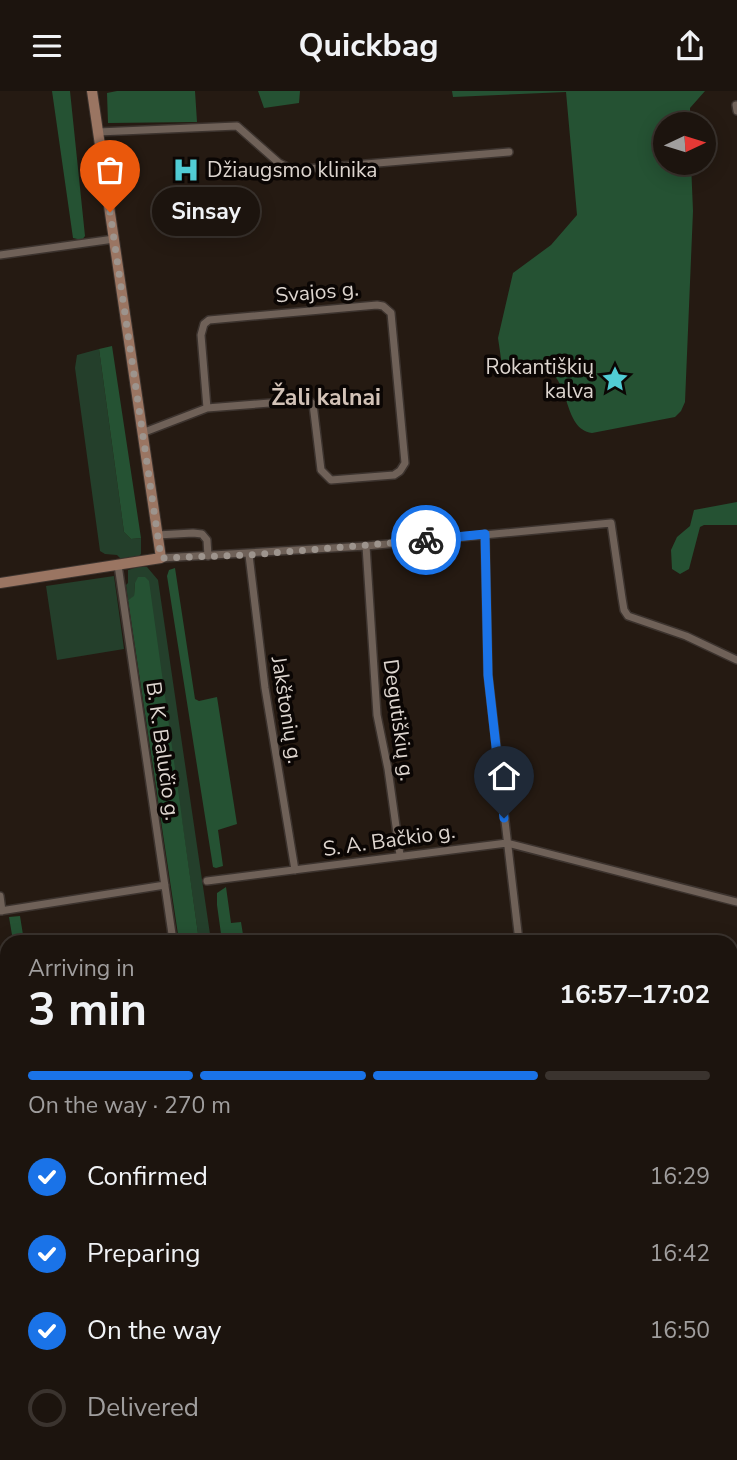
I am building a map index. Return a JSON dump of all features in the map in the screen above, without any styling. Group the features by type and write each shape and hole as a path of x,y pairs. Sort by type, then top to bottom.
{"street":[{"path":"92,91 161,558"},
{"path":"98,132 237,126 279,163 294,170 509,152"},
{"path":"0,255 114,239"},
{"name":"Svajos g.","path":"142,433 207,408 309,400 313,404 321,470 327,478 331,480 394,475 405,463 391,313 383,306 377,305 209,320 204,324 201,335 207,408"},
{"path":"0,583 161,558 249,555 366,546 611,523 624,610 628,616 686,636 737,660"},
{"path":"157,535 202,534 207,540 208,556"},
{"path":"485,534 488,675 518,935"},
{"name":"Degutiškių g.","path":"366,546 377,715 388,769 400,855"},
{"name":"Jakštonių g.","path":"249,555 265,688 295,870"},
{"name":"B. K. Balučio g.","path":"118,565 172,935"},
{"name":"S. A. Bačkio g.","path":"208,881 507,843 737,902"},
{"path":"0,896 1,911 165,885"}],"green space":[{"path":"52,91 70,91 85,236 82,240 73,238"},
{"path":"195,91 197,122 108,123 107,93"},
{"path":"258,91 300,91 299,103 264,108"},
{"path":"452,91 705,91 690,108 690,112 653,112 653,175 692,175 693,211 685,402 675,417 592,433 583,430 576,423 560,383 546,369 503,372 498,338 513,273 551,245 577,215 566,92 453,97"},
{"path":"112,346 141,538 131,539 124,532 99,349"},
{"path":"99,349 124,532 131,539 141,538 141,554 122,560 117,555 100,551 75,368 77,355"},
{"path":"737,502 737,525 700,527 689,569 680,574 672,569 671,550 677,537 690,526 694,510"},
{"path":"147,567 158,580 210,935 198,935 182,821 135,583 134,597 128,600 128,570"},
{"path":"175,568 195,699 199,701 217,697 237,824 218,830 223,866 216,868 213,867 167,576 169,570"},
{"path":"114,576 124,649 57,660 46,586"},
{"path":"138,577 145,577 149,581 198,935 178,935 128,600 134,596"},
{"path":"226,887 231,923 241,922 243,935 221,935 217,893"},
{"path":"20,916 23,935 12,935 9,917"}],"way so far":[{"path":"110,212 161,558 249,555 426,540"}],"place":[{"name":"Džiaugsmo klinika","path":"186,170"},
{"name":"Sinsay","path":"110,212"},
{"name":"Rokantiškių kalva","path":"615,379"}],"district":[{"name":"Žali kalnai","path":"326,397"}],"route":[{"path":"426,540 485,534 488,675 504,818"}]}
